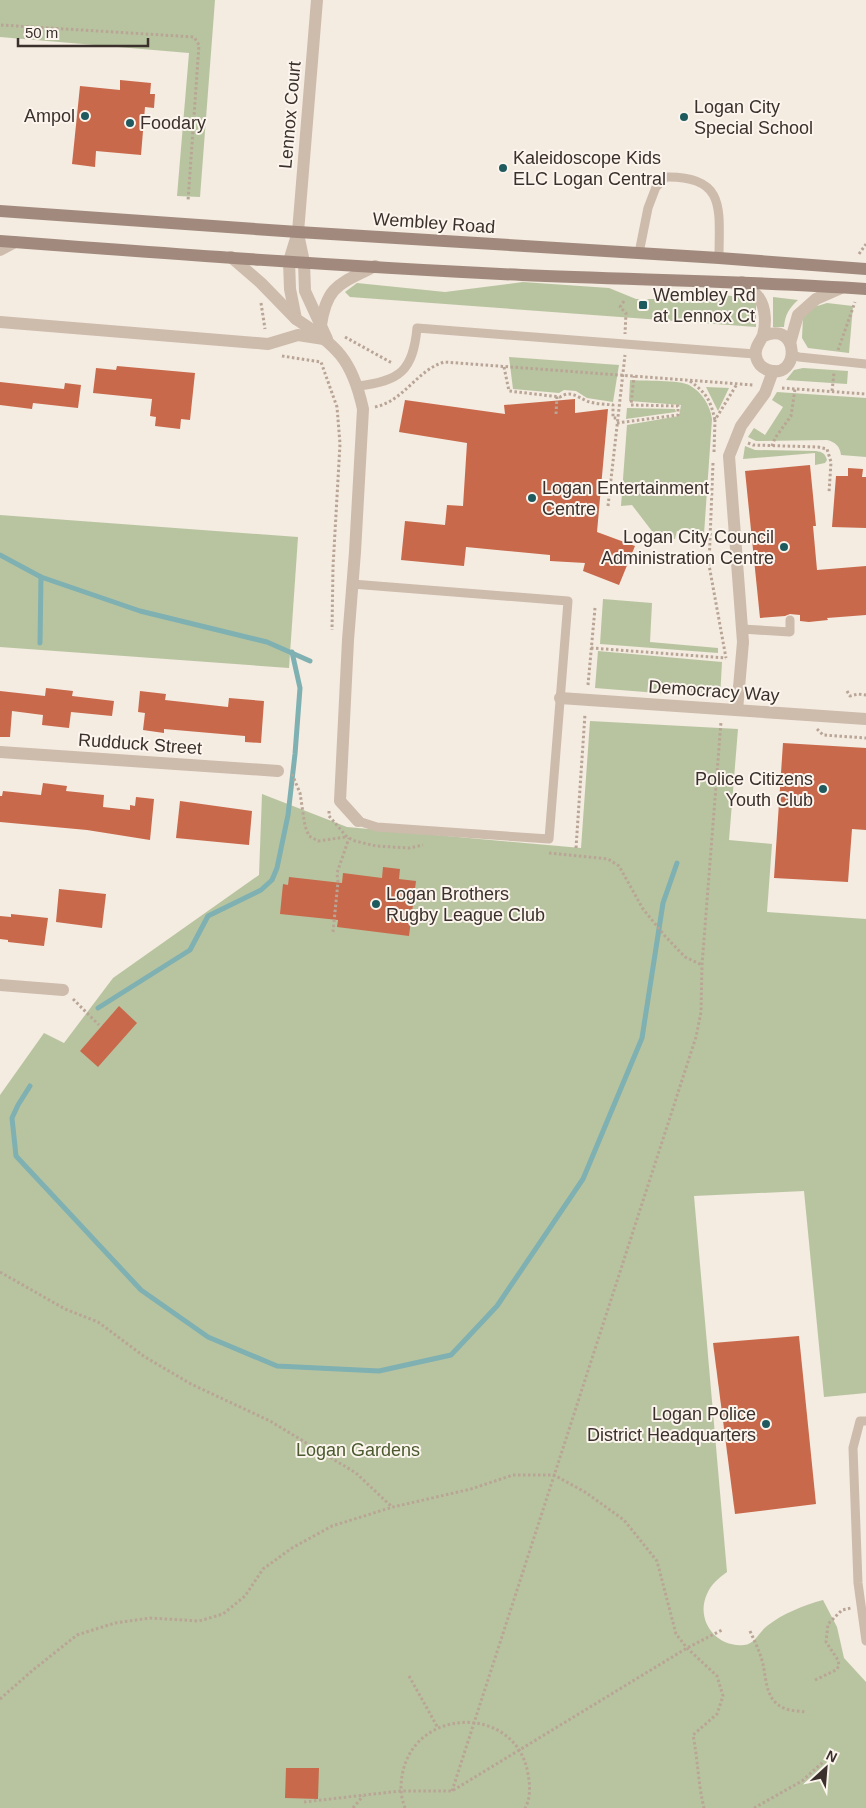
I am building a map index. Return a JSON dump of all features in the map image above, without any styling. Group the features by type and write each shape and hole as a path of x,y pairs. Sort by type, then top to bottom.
{"main road":[{"name":"Wembley Road","path":"0,211 866,269"},
{"path":"0,241 230,258 523,275 742,282 866,289"}],"street":[{"name":"Lennox Court","path":"298,232 317,0"},
{"path":"296,319 290,288 289,261 298,232"},
{"path":"298,232 304,262 305,292 327,339 349,367 358,386 362,409 340,801 358,820"},
{"path":"0,250 15,242"},
{"path":"230,258 261,283 296,319 327,339"},
{"path":"320,325 323,308 331,292 375,266"},
{"path":"742,282 760,299 765,317 762,337"},
{"path":"792,349 783,335 768,334 758,342 755,354 761,365 773,371 786,367 791,361 798,315 816,299 841,288"},
{"path":"0,322 268,344 298,335 327,339"},
{"path":"737,710 743,642 729,456 740,426 767,387 773,371"},
{"name":"Democracy Way","path":"560,698 866,719"},
{"name":"Rudduck Street","path":"0,752 284,769"},
{"path":"0,985 63,990"}],"lane":[{"path":"639,253 648,208 656,187 666,177 683,177 703,182 713,192 719,214 719,258"},
{"path":"358,386 375,384 395,376 405,369 412,358 417,328 755,354"},
{"path":"792,349 808,358 866,364"},
{"path":"352,584 568,602 549,838 377,827 358,820"},
{"path":"742,628 790,632 790,620"},
{"path":"866,1421 860,1421 853,1448 858,1582 866,1641"}],"path":[{"path":"1,25 194,37 199,45 188,201"},
{"path":"857,256 866,244"},
{"path":"261,283 255,291 260,301 268,344 273,355 321,362 337,407 340,444 333,567 332,632"},
{"path":"836,354 854,307"},
{"path":"340,332 346,338 405,369 414,383"},
{"path":"362,409 384,405 414,383 434,365 444,362 866,394"},
{"path":"504,367 509,391 560,397 565,394 577,394 587,401 613,405 613,418 618,421 678,415 678,406 631,405 634,376"},
{"path":"832,391 834,370"},
{"path":"690,380 705,392 712,406 715,420 709,565 726,658 725,667"},
{"path":"715,420 737,384"},
{"path":"608,506 622,386"},
{"path":"772,446 775,438 791,416 795,389"},
{"path":"556,414 557,396"},
{"path":"736,438 753,445 818,446 827,449 831,462 829,493"},
{"path":"576,848 586,700 595,608"},
{"path":"591,648 726,658"},
{"path":"847,691 850,696 866,695"},
{"path":"452,1791 696,1037 701,1012 702,965 722,709"},
{"path":"284,769 300,792 305,826 309,836 318,841 348,837"},
{"path":"328,807 330,816 348,837 355,842 376,846 409,848 430,845"},
{"path":"333,932 338,882 337,873 348,837"},
{"path":"544,852 608,859 620,866 643,909 665,936 685,957 702,965"},
{"path":"86,1012 99,1025"},
{"path":"0,1272 65,1309 98,1322 145,1357 191,1384 270,1421 356,1472 393,1507"},
{"path":"0,1699 77,1635 115,1623 150,1618 199,1621 223,1614 245,1596 263,1569 292,1548 332,1526 393,1507 471,1489 513,1475 554,1475 586,1492 624,1520 657,1561 676,1634 687,1648 717,1676 724,1696 717,1714 693,1735 704,1808"},
{"path":"815,1680 836,1670 839,1666 838,1660 826,1642 828,1624 842,1610 862,1606"},
{"path":"304,1802 400,1792 452,1791 687,1648 722,1630"},
{"path":"750,1631 763,1664 766,1684 771,1696 779,1706 806,1712"},
{"path":"409,1676 438,1728"},
{"path":"405,1808 400,1792 402,1772 409,1754 421,1738 438,1728 455,1722 474,1722 492,1728 507,1737 519,1751 527,1767 530,1784 526,1808"},
{"path":"754,1808 802,1781 823,1762"},
{"path":"353,1808 363,1796"}],"green space":[{"path":"0,0 215,0 200,197 177,196 189,53 0,37"},
{"path":"523,282 609,288 636,299 702,299 719,294 756,300 756,327 350,297 345,292 357,283 445,292"},
{"path":"773,297 798,300 788,312 784,327 773,327"},
{"path":"827,303 853,306 849,353 808,348 802,338 803,317 814,307"},
{"path":"509,357 619,365 613,402 587,398 576,391 564,390 559,393 513,389"},
{"path":"803,368 848,371 847,384 786,380 794,370"},
{"path":"630,380 685,383 698,391 707,404 712,419 704,534 677,531 675,539 658,539 632,505 621,506 627,425 679,416 681,405 629,401"},
{"path":"706,387 729,388 718,411"},
{"path":"777,392 866,398 866,457 841,455 837,445 827,440 756,441 748,437 754,428 765,435 783,407 772,400"},
{"path":"627,408 675,409 676,412 626,419"},
{"path":"745,446 755,450 816,451 823,453 827,460 825,463 815,465 815,453 743,459"},
{"path":"0,515 298,537 289,668 0,647"},
{"path":"603,599 652,603 650,642 718,648 718,653 600,644"},
{"path":"598,651 722,662 720,698 595,688"},
{"name":"Logan Gardens","path":"590,721 738,729 729,840 772,844 767,912 866,919 866,1393 824,1397 804,1191 694,1196 727,1572 713,1584 707,1594 704,1604 706,1622 710,1630 725,1642 734,1645 744,1645 754,1640 764,1628 786,1614 823,1600 837,1627 844,1658 866,1682 866,1808 0,1808 0,1095 44,1033 64,1043 113,978 259,875 262,794 347,827 581,848"}],"building":[{"path":"120,80 151,83 150,94 155,94 154,108 145,107 141,155 96,151 95,167 72,164 80,86 120,90"},
{"path":"117,366 195,373 190,420 181,419 180,429 155,426 156,417 150,416 152,399 93,393 96,368 116,370"},
{"path":"0,382 64,389 65,383 81,385 78,408 33,403 32,409 0,405"},
{"name":"Logan Entertainment Centre","path":"575,399 575,413 608,409 597,532 635,546 619,585 583,571 585,563 550,561 550,555 466,547 464,566 401,560 405,521 445,525 447,505 463,506 467,443 399,432 405,400 505,414 504,405"},
{"name":"Logan City Council Administration Centre","path":"810,465 816,526 813,526 817,570 866,566 866,615 827,618 828,620 809,622 800,621 800,615 790,614 760,618 745,471"},
{"path":"848,468 863,469 862,477 866,477 866,528 832,527 836,476 848,476"},
{"path":"46,688 73,691 72,696 114,701 112,716 71,712 69,728 42,725 43,715 12,711 10,737 0,737 0,691 45,696"},
{"path":"140,691 166,694 165,700 228,707 229,698 264,701 261,743 245,742 245,736 164,729 164,733 143,730 145,713 138,712"},
{"name":"Police Citizens Youth Club","path":"783,743 866,748 866,830 852,829 848,882 774,878"},
{"path":"43,783 67,786 66,791 104,795 103,807 130,810 130,805 135,806 136,797 154,799 150,840 87,830 0,822 0,796 2,796 3,791 41,795"},
{"path":"180,801 252,811 249,845 176,838"},
{"name":"Logan Brothers Rugby League Club","path":"383,867 400,869 399,879 416,881 409,936 337,927 338,920 280,914 283,884 288,885 289,877 342,883 343,873 382,878"},
{"path":"59,889 106,894 102,928 56,922"},
{"path":"11,914 48,918 44,946 8,942 8,940 0,939 0,916 11,917"},
{"path":"119,1006 137,1023 98,1067 80,1051"},
{"name":"Logan Police District Headquarters","path":"799,1336 816,1504 735,1514 713,1343"},
{"path":"286,1768 319,1768 318,1799 285,1798"}],"waterway":[{"path":"0,555 41,577 140,611 267,642 310,661"},
{"path":"40,643 41,577"},
{"path":"98,1008 190,950 208,916 261,890 272,880 277,868 288,815 295,754 300,688 292,652"},
{"path":"30,1086 12,1118 16,1156 141,1290 208,1337 277,1366 379,1371 451,1355 497,1306 583,1179 642,1038 663,903 677,863"}],"place":[{"name":"Ampol","path":"85,116"},
{"name":"Logan City Special School","path":"684,117"},
{"name":"Foodary","path":"130,123"},
{"name":"Kaleidoscope Kids ELC Logan Central","path":"503,168"},
{"name":"Wembley Rd at Lennox Ct","path":"643,305"},
{"name":"Logan Entertainment Centre","path":"532,498"},
{"name":"Logan City Council Administration Centre","path":"784,547"},
{"name":"Police Citizens Youth Club","path":"823,789"},
{"name":"Logan Brothers Rugby League Club","path":"376,904"},
{"name":"Logan Police District Headquarters","path":"766,1424"}]}
